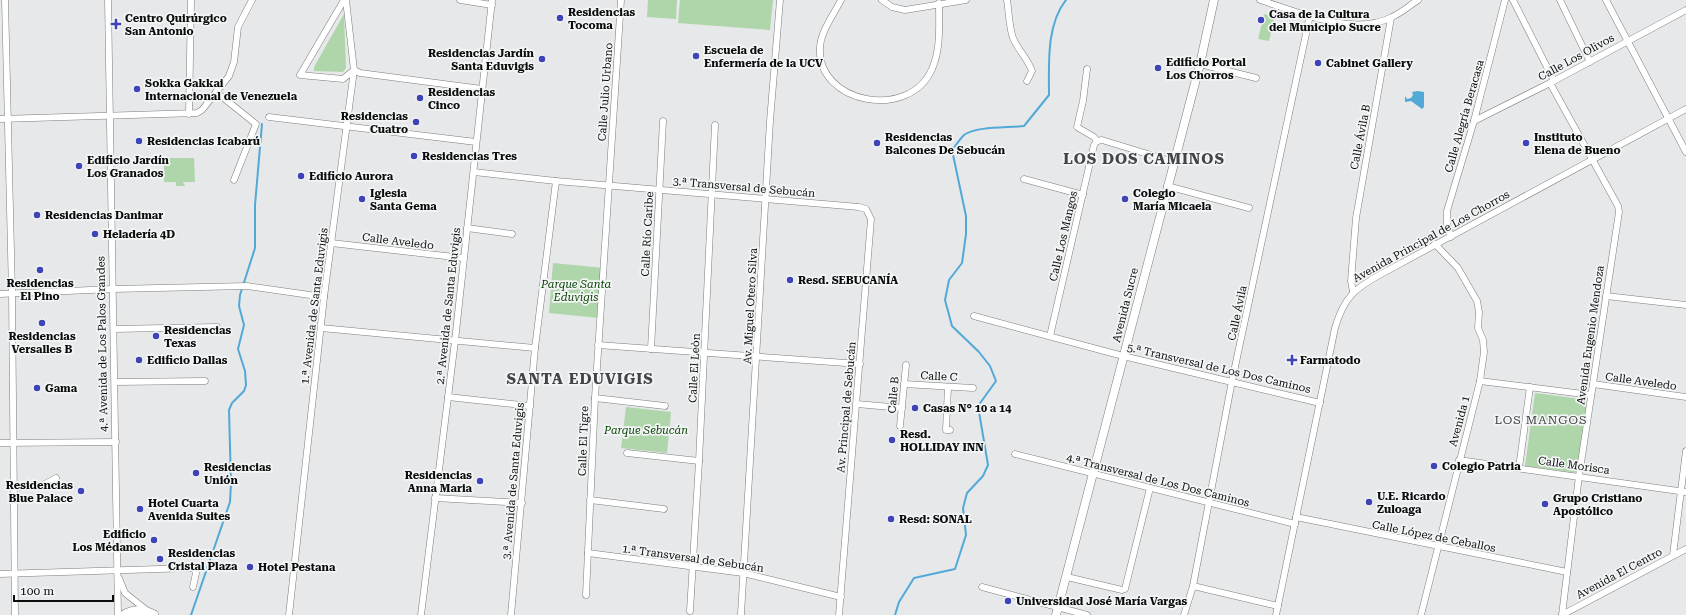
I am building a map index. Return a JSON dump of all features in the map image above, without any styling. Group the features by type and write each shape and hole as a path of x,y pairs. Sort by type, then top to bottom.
{"main road":[{"name":"Avenida Sucre","path":"1057,611 1200,64 1214,0"},
{"path":"124,615 131,611 140,611 153,614"}],"street":[{"path":"5,0 3,119 12,293 15,615"},
{"name":"4.ª Avenida de Los Palos Grandes","path":"108,0 118,615"},
{"path":"189,114 191,0"},
{"path":"3,119 189,114 202,110 229,76 234,62 238,27 252,0"},
{"path":"345,0 300,75 343,79 354,70 360,73 482,89"},
{"name":"1.ª Avenida de Santa Eduvigis","path":"289,615 324,297 354,70 345,0"},
{"path":"460,0 492,2"},
{"name":"Calle Julio Urbano","path":"608,186 621,0"},
{"name":"Av. Miguel Otero Silva","path":"741,614 758,358 765,199 780,0"},
{"path":"842,0 823,34 820,44 822,66 825,73 838,86 850,94 868,100 881,101 897,99 908,94 925,80 932,70 940,34 939,3"},
{"path":"882,0 899,10 966,0"},
{"path":"1007,0 1012,36 1022,55 1030,63 1032,71 1027,81"},
{"path":"1260,0 1354,26 1391,18 1418,0"},
{"name":"Avenida Eugenio Mendoza","path":"1513,0 1552,82 1618,206 1619,212 1579,476 1562,615"},
{"path":"1560,0 1590,62"},
{"path":"1606,0 1686,152"},
{"name":"Calle Alegría Beracasa","path":"1451,237 1447,224 1447,211 1474,121 1507,1"},
{"name":"2.ª Avenida de Santa Eduvigis","path":"421,615 455,341 492,2"},
{"name":"Calle Los Olivos","path":"1474,121 1552,82 1686,10"},
{"name":"Calle Ávila","path":"1184,615 1193,586 1232,381 1310,15"},
{"name":"Calle Ávila B","path":"1353,292 1351,281 1356,218 1391,18"},
{"path":"1200,64 1256,78"},
{"path":"1087,69 1083,101 1077,127 1094,137 1097,141 1102,140 1174,162"},
{"path":"216,92 251,119 257,127 234,180"},
{"name":"Avenida Principal de Los Chorros","path":"1276,615 1337,322 1344,306 1353,292 1371,279 1686,109"},
{"path":"270,117 476,142"},
{"name":"Calle Río Caribe","path":"651,349 663,121"},
{"name":"Calle El Leòn","path":"690,611 705,354 715,125"},
{"name":"Calle Los Mangos","path":"1050,336 1094,145 1097,141"},
{"name":"3.ª Transversal de Sebucán","path":"474,172 608,186 859,207 866,209 871,219"},
{"path":"1024,179 1083,195"},
{"name":"3.ª Avenida de Santa Eduvigis","path":"511,615 535,348 556,181"},
{"name":"Calle El Tigre","path":"586,595 595,398 608,186"},
{"path":"1167,186 1249,208"},
{"name":"Av. Principal de Sebucán","path":"839,615 871,219"},
{"path":"467,228 512,234"},
{"name":"Calle Aveledo","path":"331,243 463,258"},
{"name":"Avenida 1","path":"1421,615 1480,381 1484,352 1478,328 1479,312 1477,301 1458,268 1435,244"},
{"path":"0,294 112,289 247,286 324,297"},
{"path":"1606,296 1686,305"},
{"name":"5.ª Transversal de Los Dos Caminos","path":"974,316 1123,356 1320,403"},
{"path":"114,329 216,327"},
{"path":"321,328 535,348"},
{"path":"598,345 758,358 860,364"},
{"name":"Calle B","path":"900,426 906,365"},
{"path":"115,382 205,381"},
{"path":"1480,381 1591,395"},
{"name":"Calle C","path":"904,384 973,388"},
{"name":"Calle Aveledo","path":"1593,384 1686,397"},
{"path":"948,387 946,430 950,430"},
{"path":"1519,468 1530,387"},
{"path":"448,397 530,406"},
{"path":"595,398 665,406"},
{"path":"856,404 902,408"},
{"path":"0,443 116,442"},
{"path":"1673,555 1683,492 1686,451"},
{"path":"627,453 699,461"},
{"name":"4.ª Transversal de Los Dos Caminos","path":"1015,454 1295,524"},
{"name":"Calle Morisca","path":"1459,460 1683,492"},
{"path":"15,487 41,486 56,478"},
{"path":"1067,577 1122,590 1125,589 1150,488"},
{"path":"435,498 522,503"},
{"path":"590,500 664,509"},
{"name":"Calle López de Ceballos","path":"1296,517 1567,572"},
{"name":"Avenida El Centro","path":"1562,615 1686,549"},
{"name":"1.ª Transversal de Sebucán","path":"588,553 743,574 841,597"},
{"path":"0,574 15,572 118,571 191,568 195,569 196,573 193,587"},
{"path":"118,571 125,593 153,614"},
{"path":"1193,586 1278,606"},
{"path":"982,587 1057,611 1086,615"}],"green space":[{"path":"648,0 677,0 676,19 647,17"},
{"path":"680,0 773,0 770,30 678,23"},
{"path":"344,14 346,68 343,72 314,71 314,67"},
{"path":"1264,14 1275,17 1269,41 1258,39"},
{"path":"164,158 194,158 195,182 183,182 185,186 176,186 176,182 164,182"},
{"name":"Parque Santa Eduvigis","path":"553,263 604,268 599,318 549,313"},
{"path":"1535,393 1588,400 1578,473 1525,466"},
{"name":"Parque Sebucán","path":"626,407 671,412 667,453 621,448"}],"water":[{"path":"1412,92 1424,92 1424,107 1422,109 1411,101 1405,102 1405,96 1407,99 1411,98 1413,95"}],"waterway":[{"path":"895,615 899,602 914,578 955,569 966,535 963,508 967,493 983,476 988,465 978,406 996,381 990,366 979,352 952,326 945,300 949,280 962,263 966,234 966,216 952,150 964,135 969,132 984,129 1024,126 1049,95 1049,58 1052,33 1055,21 1066,0"},
{"path":"191,615 230,502 231,483 229,410 232,403 244,391 246,385 245,371 238,349 244,325 239,306 240,295 255,248 255,205 262,124"}],"place":[{"name":"Residencias Tocoma","path":"560,18"},
{"name":"Casa de la Cultura del Municipio Sucre","path":"1261,20"},
{"name":"Centro Quirúrgico San Antonio","path":"116,24"},
{"name":"Escuela de Enfermería de la UCV","path":"696,56"},
{"name":"Residencias Jardín Santa Eduvigis","path":"542,59"},
{"name":"Cabinet Gallery","path":"1318,63"},
{"name":"Edificio Portal Los Chorros","path":"1158,68"},
{"name":"Sokka Gakkai Internacional de Venezuela","path":"137,89"},
{"name":"Residencias Cinco","path":"420,98"},
{"name":"Residencias Cuatro","path":"416,122"},
{"name":"Residencias Icabarú","path":"139,141"},
{"name":"Residencias Balcones De Sebucán","path":"877,143"},
{"name":"Instituto Elena de Bueno","path":"1526,143"},
{"name":"Residencias Tres","path":"414,156"},
{"name":"Edificio Jardín Los Granados","path":"79,166"},
{"name":"Edificio Aurora","path":"301,176"},
{"name":"Iglesia Santa Gema","path":"362,199"},
{"name":"Colegio María Micaela","path":"1125,199"},
{"name":"Residencias Danimar","path":"37,215"},
{"name":"Heladería 4D","path":"95,234"},
{"name":"Residencias El Pino","path":"40,270"},
{"name":"Resd. SEBUCANÍA","path":"790,280"},
{"name":"Residencias Versalles B","path":"42,323"},
{"name":"Residencias Texas","path":"156,336"},
{"name":"Edificio Dallas","path":"139,360"},
{"name":"Farmatodo","path":"1292,360"},
{"name":"Gama","path":"37,388"},
{"name":"Casas N° 10 a 14","path":"915,408"},
{"name":"Resd. HOLLIDAY INN","path":"892,440"},
{"name":"Colegio Patria","path":"1434,466"},
{"name":"Residencias Unión","path":"196,473"},
{"name":"Residencias Anna Maria","path":"480,481"},
{"name":"Residencias Blue Palace","path":"81,491"},
{"name":"U.E. Ricardo Zuloaga","path":"1369,502"},
{"name":"Grupo Cristiano Apostólico","path":"1545,504"},
{"name":"Hotel Cuarta Avenida Suites","path":"140,509"},
{"name":"Resd: SONAL","path":"891,519"},
{"name":"Edificio Los Médanos","path":"154,540"},
{"name":"Residencias Cristal Plaza","path":"160,559"},
{"name":"Hotel Pestana","path":"250,567"},
{"name":"Universidad José María Vargas","path":"1008,601"}],"district":[{"name":"LOS DOS CAMINOS","path":"1144,159"},
{"name":"SANTA EDUVIGIS","path":"580,379"},
{"name":"LOS MANGOS","path":"1541,420"}]}
